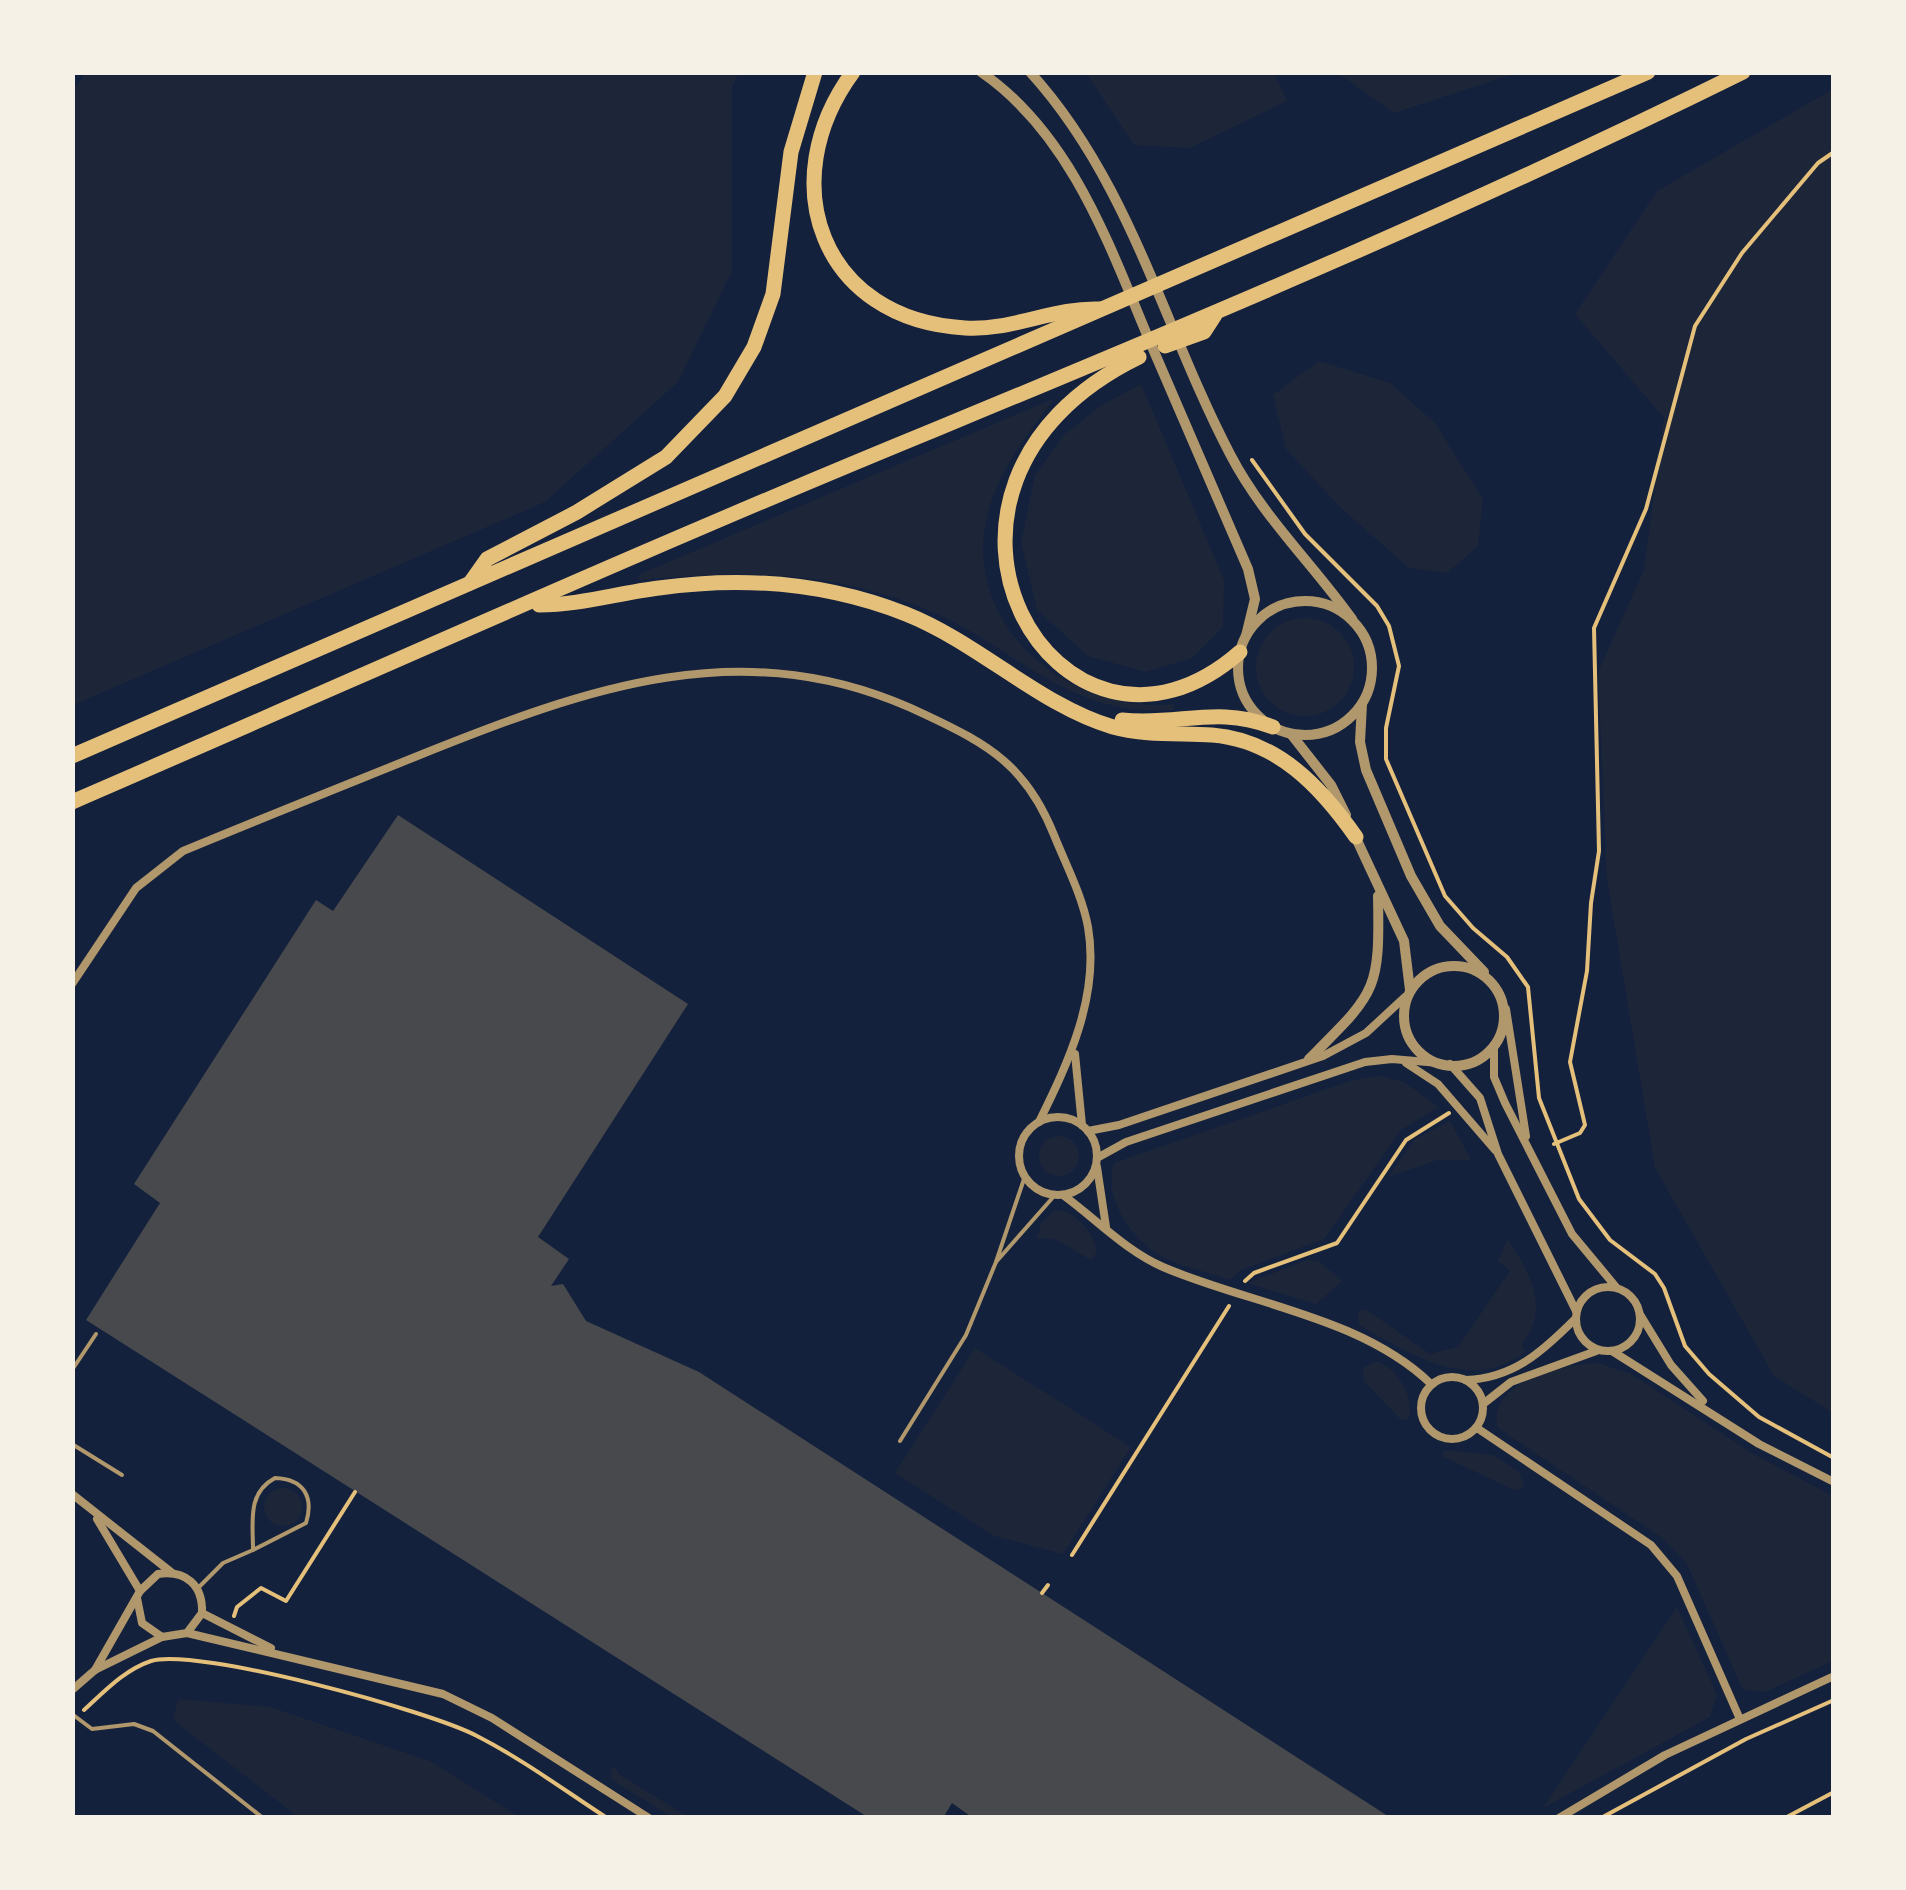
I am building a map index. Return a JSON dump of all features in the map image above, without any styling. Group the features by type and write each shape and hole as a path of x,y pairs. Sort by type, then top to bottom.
{"highway":[{"path":"470,583 487,558 577,512 666,457 725,396 754,348 773,294 791,152 815,72"},
{"path":"854,72 826,116 816,142 813,196 830,248 864,291 911,318 966,328 1022,324 1077,308 1103,309"},
{"path":"72,756 1648,72"},
{"path":"72,802 1215,314 1631,128 1743,72"},
{"path":"1215,314 1204,332 1157,349 1083,390 1043,430 1015,478 1007,506 1003,560 1008,587 1033,636 1052,657 1099,686 1124,693 1178,690 1204,680 1243,644"},
{"path":"530,604 574,605 630,592 715,582 828,591 884,606 936,627 1061,701 1116,728 1215,735 1272,753 1319,790 1356,837"},
{"path":"1061,701 1117,719 1176,721 1231,714 1273,727"}],"street":[{"path":"982,72 1003,87 1041,128 1080,187 1109,246 1253,584 1254,609 1243,644 1239,680 1245,697 1273,727 1291,734 1326,732 1354,715 1362,703 1370,685 1371,654 1352,619 1258,502 1205,400 1134,235 1080,136 1030,72"},
{"path":"1243,644 1274,609 1300,601 1321,602 1352,619"},
{"path":"72,984 136,888 183,850 559,702 660,676 772,673 849,688 914,709 994,751 1021,774 1042,805 1088,928 1090,952 1075,1049 1085,1128 1097,1162 1106,1227"},
{"path":"1362,703 1360,742 1366,770 1411,876 1440,926 1501,992 1527,1140"},
{"path":"1291,734 1331,784 1404,942 1408,994 1402,1024 1407,1038 1416,1051 1445,1063 1480,1098 1498,1154 1576,1315 1578,1332 1598,1350"},
{"path":"1309,1058 1364,1004 1373,986 1379,946 1378,890"},
{"path":"1039,1122 1064,1118 1085,1128 1119,1125 1309,1058 1366,1033 1408,994 1447,969 1472,969 1489,977"},
{"path":"1059,1195 1084,1186 1097,1162 1126,1142 1365,1062 1392,1059 1445,1063 1478,1058 1494,1045 1503,1030 1506,1009"},
{"path":"1494,1045 1499,1090 1572,1234 1616,1287 1637,1302 1641,1316 1671,1365 1709,1408"},
{"path":"1075,1049 1039,1122 1021,1146 1025,1176 1037,1189 1059,1195 1138,1254 1236,1294 1348,1332 1418,1372 1431,1384"},
{"path":"1392,1059 1421,1072 1461,1107 1498,1154"},
{"path":"1616,1287 1591,1291 1576,1315 1527,1363 1485,1379 1448,1376 1431,1384 1420,1407 1430,1431 1454,1440 1476,1428 1484,1404 1511,1382 1598,1350 1612,1351 1627,1345 1638,1332 1641,1316"},
{"path":"1612,1351 1709,1408 1759,1444 1834,1482"},
{"path":"1466,1380 1478,1390 1484,1404"},
{"path":"1476,1428 1651,1545 1677,1576 1739,1717"},
{"path":"72,1494 171,1572 186,1576 198,1588 202,1613 187,1633"},
{"path":"95,1515 138,1595 142,1623 162,1637"},
{"path":"94,1670 147,1581 171,1572"},
{"path":"202,1613 280,1653"},
{"path":"72,1690 94,1670 162,1637 187,1633 280,1653 426,1688 461,1702 649,1818"},
{"path":"1559,1818 1739,1717 1834,1676"}],"lane":[{"path":"900,1441 966,1335 1025,1176"},
{"path":"996,1262 1059,1195"},
{"path":"72,1370 96,1334"},
{"path":"72,1444 122,1476"},
{"path":"198,1588 223,1563 253,1550 306,1523 311,1505 305,1489 290,1479 275,1478 262,1485 253,1501 253,1550"},
{"path":"74,1715 92,1729 134,1724 153,1732 263,1818"}],"path":[{"path":"1554,1144 1585,1125 1570,1062 1587,971 1590,903 1600,851 1594,628 1646,509 1695,326 1742,253 1818,162 1834,152"},
{"path":"1242,446 1305,534 1376,606 1390,626 1399,666 1386,728 1386,760 1445,896 1473,928 1507,957 1528,987 1534,1074 1554,1144 1588,1214 1610,1240 1655,1274 1686,1346 1709,1374 1759,1417 1834,1458"},
{"path":"1072,1555 1236,1294 1254,1273 1337,1243 1406,1140 1422,1126 1461,1107"},
{"path":"230,1627 237,1607 261,1588 286,1601 355,1492"},
{"path":"1042,1593 1048,1585"},
{"path":"217,1662 225,1643"},
{"path":"74,1715 129,1670 154,1660 217,1662 444,1720 496,1746 607,1818"},
{"path":"1602,1818 1746,1739 1834,1700"},
{"path":"1785,1818 1834,1792"}],"shaded area":[{"path":"87,72 739,73 732,86 732,271 678,382 545,502 73,705 72,91"},
{"path":"1086,73 1274,73 1287,101 1190,148 1134,145"},
{"path":"1338,73 1516,73 1394,113"},
{"path":"1833,89 1833,1413 1774,1376 1655,1168 1607,879 1598,672 1644,570 1664,418 1575,314 1657,191"},
{"path":"1319,361 1390,383 1435,423 1483,499 1478,546 1447,573 1409,568 1341,508 1286,449 1273,395"},
{"path":"1141,384 1224,580 1223,627 1192,658 1146,672 1088,656 1037,610 1021,542 1035,475 1065,434 1102,405"},
{"path":"1055,398 997,486 985,526 987,583 1000,615 1019,643 1044,666 1074,685 1106,698 1174,704 1174,710 1135,709 1100,702 1039,674 951,621 918,606 847,585 746,575 639,580 638,575"},
{"path":"1305,618 1324,622 1340,632 1350,648 1354,667 1350,686 1340,702 1324,712 1305,716 1286,712 1270,702 1260,686 1256,667 1260,648 1270,632 1286,622"},
{"path":"1381,1076 1404,1082 1439,1107 1401,1130 1324,1239 1241,1270 1230,1280 1161,1256 1139,1239 1122,1216 1112,1190 1114,1163 1353,1080"},
{"path":"1450,1121 1471,1160 1437,1160 1388,1177 1415,1139"},
{"path":"1059,1136 1073,1142 1079,1156 1073,1170 1059,1176 1045,1170 1039,1156 1045,1142"},
{"path":"1055,1210 1076,1218 1088,1231 1097,1252 1091,1260 1055,1239 1037,1238 1041,1223"},
{"path":"1507,1239 1534,1290 1535,1317 1522,1343 1525,1352 1483,1370 1462,1370 1420,1357 1359,1325 1358,1311 1367,1310 1430,1354 1458,1347 1510,1271 1498,1261"},
{"path":"1307,1260 1319,1261 1342,1281 1316,1304 1247,1283"},
{"path":"975,1348 1131,1447 1063,1554 994,1536 895,1473"},
{"path":"1376,1361 1403,1384 1409,1401 1409,1419 1401,1420 1364,1381 1363,1368"},
{"path":"1598,1363 1631,1374 1755,1455 1833,1496 1833,1661 1765,1692 1743,1690 1686,1562 1661,1537 1498,1428 1497,1412 1515,1387 1548,1372"},
{"path":"1444,1450 1493,1455 1520,1472 1524,1488 1514,1490 1442,1456"},
{"path":"283,1488 296,1494 302,1507 296,1520 283,1526 270,1520 264,1507 270,1494"},
{"path":"1677,1607 1717,1695 1710,1717 1543,1808"},
{"path":"178,1699 270,1707 430,1761 519,1817 298,1817 173,1720"},
{"path":"616,1768 619,1774 688,1817 671,1817 611,1779 611,1769"}],"building":[{"path":"398,815 688,1004 538,1237 569,1259 551,1286 563,1284 586,1321 699,1372 1391,1818 973,1818 952,1803 943,1818 869,1818 86,1320 160,1203 134,1184 316,900 333,911"}]}
